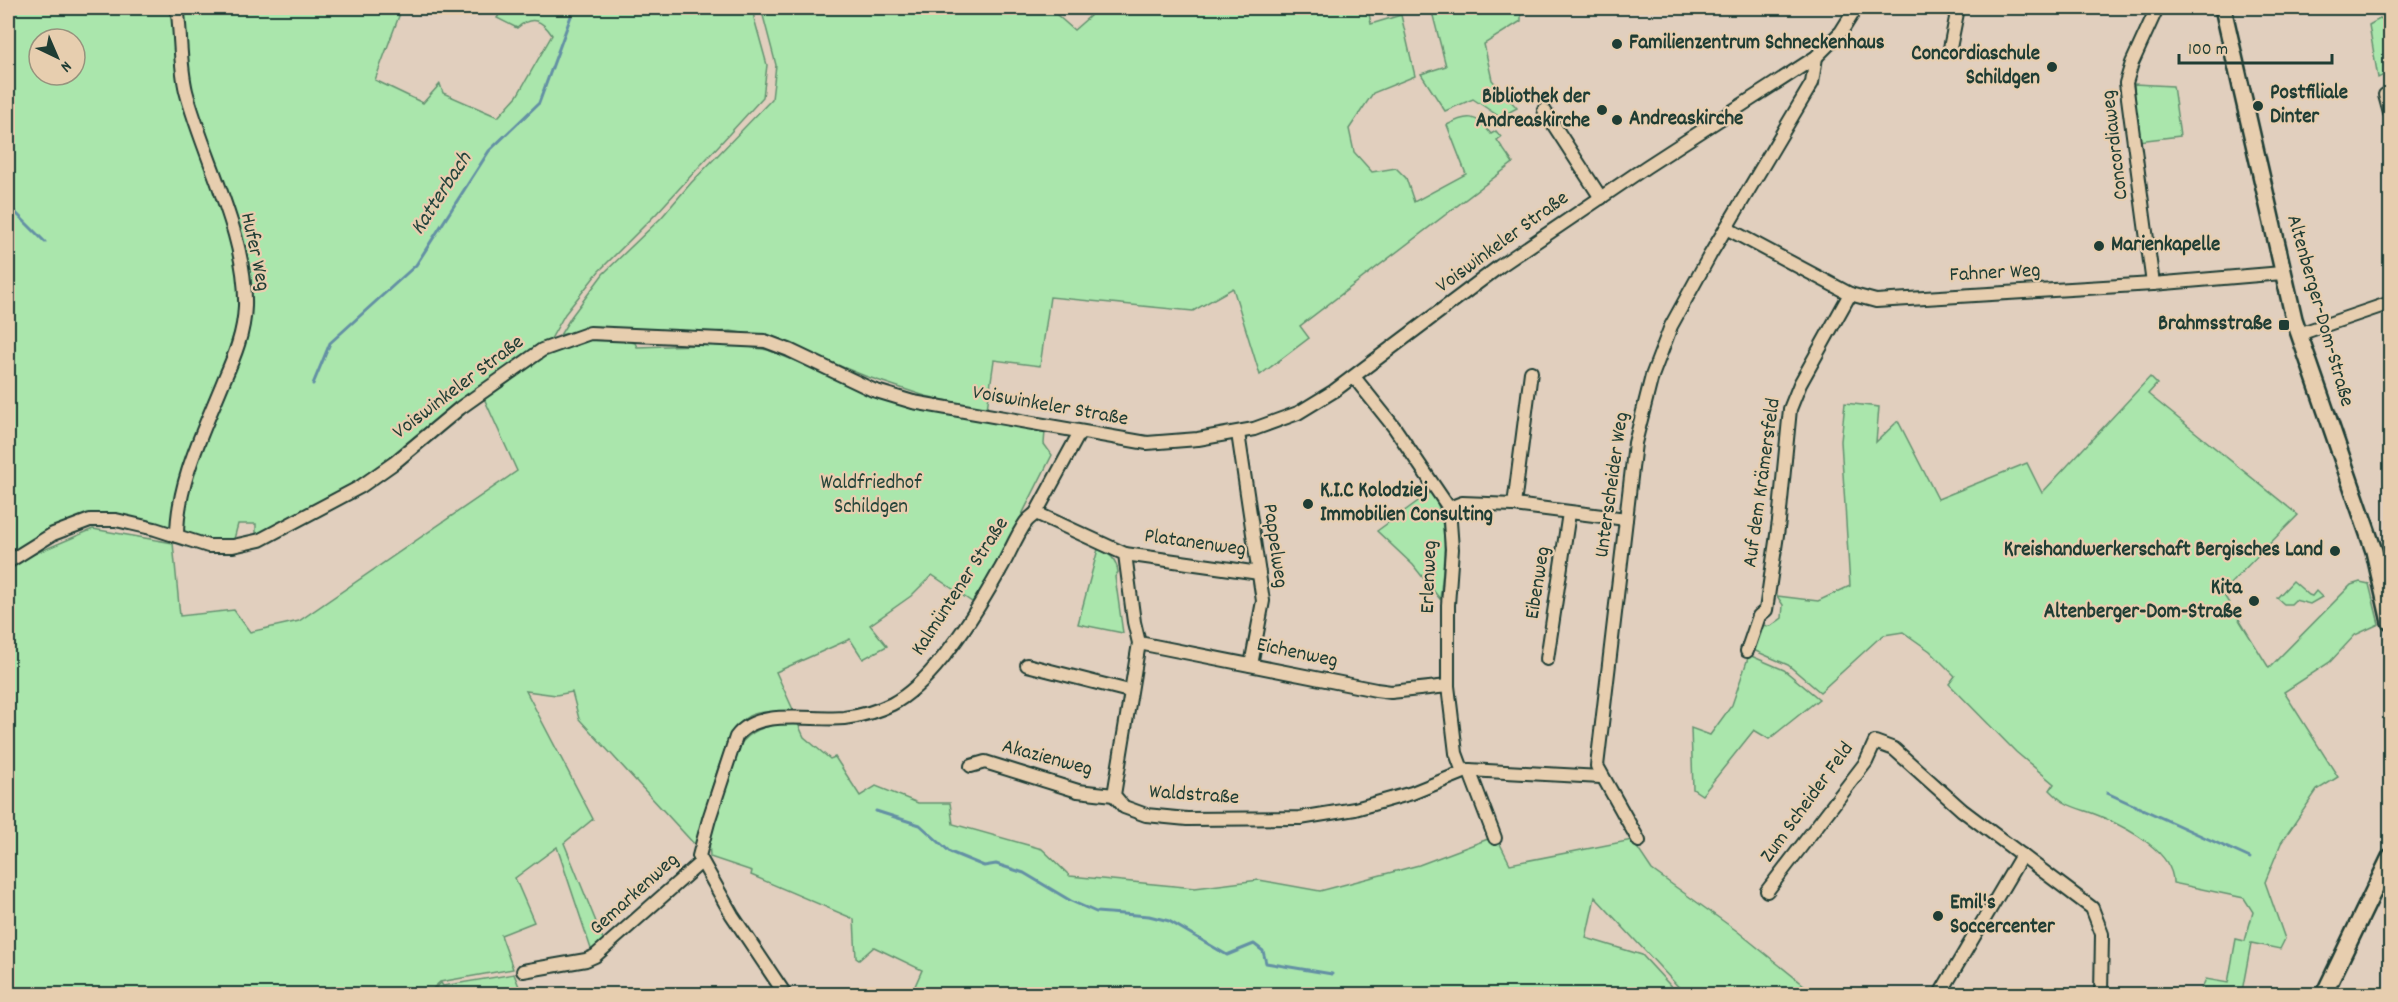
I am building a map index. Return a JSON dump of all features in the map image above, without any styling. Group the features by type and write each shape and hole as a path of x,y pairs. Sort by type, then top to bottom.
{"main road":[{"name":"Altenberger-Dom-Straße","path":"2223,8 2282,273 2299,334 2374,552 2391,622"},
{"path":"2324,994 2391,856"}],"street":[{"name":"Hufer Weg","path":"175,8 178,14 185,89 234,234 242,270 245,304 243,336 183,488 177,536"},
{"name":"Voiswinkeler Straße","path":"8,562 53,534 90,520 116,520 208,546 233,546 260,540 360,487 394,463 460,408 542,350 590,333 718,337 765,341 873,390 913,402 1080,432 1147,442 1174,442 1238,433 1298,413 1354,377 1500,266 1816,57 1841,32 1856,8"},
{"path":"1950,48 1958,8"},
{"name":"Concordiaweg","path":"2153,284 2126,83 2132,63 2157,8"},
{"name":"Unterscheider Weg","path":"1639,841 1597,766 1635,443 1652,376 1671,326 1699,274 1812,83 1816,57"},
{"path":"2385,95 2391,113"},
{"path":"1544,110 1600,198"},
{"name":"Fahner Weg","path":"1726,228 1850,294 1876,301 2153,284 2282,273"},
{"name":"Auf dem Krämersfeld","path":"1747,651 1759,616 1766,610 1779,520 1790,409 1800,384 1850,294"},
{"path":"2299,334 2391,303"},
{"path":"1514,505 1531,372"},
{"name":"Erlenweg","path":"1354,377 1394,427 1449,508 1452,549 1448,605 1448,686 1456,753 1466,771"},
{"name":"Kalmüntener Straße","path":"701,862 699,852 709,819 732,747 741,730 769,718 850,717 885,707 908,693 927,676 943,655 999,572 1027,521 1036,513 1080,432"},
{"name":"Pappelweg","path":"1238,433 1263,601 1251,665"},
{"path":"1449,508 1462,503 1514,505 1626,519"},
{"path":"1036,513 1125,554 1139,643 1129,691 1114,795"},
{"name":"Eibenweg","path":"1547,659 1569,513"},
{"name":"Platanenweg","path":"1125,554 1259,573"},
{"name":"Eichenweg","path":"1139,643 1391,692 1448,686"},
{"path":"1027,664 1129,691"},
{"name":"Zum Scheider Feld","path":"1767,891 1866,762 1875,742 1894,749 1962,810 2092,908 2102,934 2101,994"},
{"name":"Akazienweg","path":"971,766 985,762 1078,791 1114,795"},
{"path":"1466,771 1495,838"},
{"name":"Waldstraße","path":"1114,795 1124,807 1146,815 1187,819 1300,818 1355,808 1412,793 1466,771 1602,777"},
{"path":"1940,994 2022,855"},
{"path":"701,862 741,929 785,994"},
{"name":"Gemarkenweg","path":"523,971 586,960 596,956 701,862"}],"green space":[{"path":"8,8 171,8 178,65 223,215 240,289 239,317 222,371 173,502 173,537 93,523 8,559"},
{"path":"181,8 402,8 375,80 423,103 440,84 443,93 498,117 517,96 552,35 536,21 527,22 517,28 497,18 503,8 753,8 767,65 763,97 656,214 599,271 565,314 548,344 357,488 277,528 256,535 256,524 238,524 233,543 178,538 182,506 249,304 191,94"},
{"path":"761,8 1049,8 1074,30 1090,16 1082,8 1368,8 1371,24 1401,15 1415,76 1373,93 1349,129 1354,152 1372,172 1396,168 1406,178 1414,202 1466,174 1447,125 1466,118 1476,119 1491,134 1496,131 1501,137 1497,140 1513,163 1300,326 1309,338 1260,375 1233,288 1193,311 1050,297 1040,366 994,360 987,409 925,396 865,376 770,338 731,331 653,335 589,328 560,335 603,274 661,218 691,183 772,99 776,65"},
{"path":"1431,8 1521,8 1521,21 1484,44 1492,80 1517,108 1500,117 1473,99 1445,111 1421,74 1446,66"},
{"path":"2390,13 2390,72 2378,78 2369,25"},
{"path":"2134,84 2173,86 2180,136 2138,141"},
{"name":"Waldfriedhof Schildgen","path":"607,337 635,343 637,347 730,344 768,350 862,388 922,408 1045,431 1044,444 1052,455 992,574 972,602 932,575 911,596 870,625 887,646 863,659 850,639 776,672 795,714 772,712 754,714 739,725 731,738 716,775 696,846 579,719 572,692 556,695 526,691 593,819 564,843 605,944 593,955 557,847 515,878 534,922 501,935 513,969 440,982 427,994 8,994 8,565 93,529 173,543 180,616 234,610 250,632 299,621 517,471 483,396 551,349 571,341"},
{"path":"2150,377 2157,384 2148,394 2298,515 2222,592 2269,668 2351,585 2360,582 2369,584 2379,624 2355,635 2330,662 2284,692 2338,777 2317,790 2281,843 2265,882 2285,939 2280,949 2251,943 2243,986 2239,994 2199,994 2206,979 2228,983 2236,939 2245,941 2253,912 2244,898 2173,883 2166,861 2147,842 2112,822 2060,799 2050,790 2054,784 2016,752 1949,684 1955,676 1930,651 1903,632 1884,635 1820,692 1788,665 1751,649 1759,625 1771,626 1782,618 1783,605 1777,596 1818,601 1850,586 1841,441 1845,403 1879,407 1876,442 1898,421 1938,499 2027,463 2042,493"},
{"path":"1432,491 1441,517 1444,544 1440,599 1413,565 1377,531"},
{"path":"1098,549 1112,557 1116,563 1118,572 1115,577 1123,633 1078,624"},
{"path":"2293,581 2309,595 2312,596 2316,591 2322,597 2310,604 2295,600 2291,604 2284,604 2277,598"},
{"path":"1749,655 1784,670 1819,699 1769,739 1754,730 1702,795 1693,789 1691,728 1710,735 1732,705"},
{"path":"783,724 798,724 804,737 830,759 835,757 860,796 876,786 918,803 950,803 953,824 1042,849 1070,876 1195,888 1259,880 1320,891 1419,865 1496,836 1510,864 1632,840 1652,870 1737,931 1815,994 1685,994 1595,897 1586,938 1642,955 1678,994 927,994 915,986 922,970 874,947 859,960 856,958 854,919 751,875 752,871 710,857 709,838 739,746 748,736 758,730"},
{"path":"514,974 522,994 429,994 441,983 443,986"}],"waterway":[{"name":"Katterbach","path":"313,384 330,343 416,265 489,151 539,103 574,8"},
{"path":"8,205 45,242"},
{"path":"2107,793 2250,858"},
{"path":"876,811 920,825 950,852 984,866 996,864 1024,873 1071,901 1096,912 1149,916 1169,921 1227,955 1254,944 1263,951 1266,963 1332,974"},
{"path":"1361,992 1371,994"}],"place":[{"name":"Familienzentrum Schneckenhaus","path":"1617,44"},
{"name":"Concordiaschule Schildgen","path":"2052,67"},
{"name":"Postfiliale Dinter","path":"2258,106"},
{"name":"Bibliothek der Andreaskirche","path":"1602,110"},
{"name":"Andreaskirche","path":"1617,120"},
{"name":"Marienkapelle","path":"2099,246"},
{"name":"Brahmsstraße","path":"2284,325"},
{"name":"K.I.C Kolodziej Immobilien Consulting","path":"1308,504"},
{"name":"Kreishandwerkerschaft Bergisches Land","path":"2335,551"},
{"name":"Kita Altenberger-Dom-Straße","path":"2254,601"},
{"name":"Emil's Soccercenter","path":"1938,916"}]}
